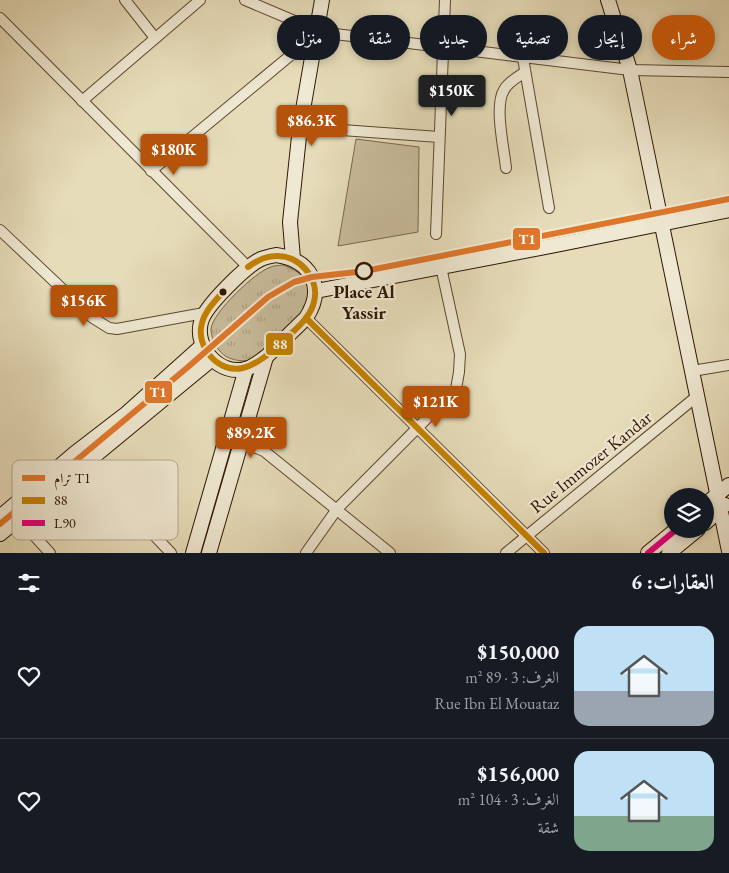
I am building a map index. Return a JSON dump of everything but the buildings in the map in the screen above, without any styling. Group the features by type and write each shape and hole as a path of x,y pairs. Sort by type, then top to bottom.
{"street":[{"path":"125,0 155,38"},
{"path":"82,101 200,0"},
{"path":"245,0 282,15"},
{"path":"320,15 322,0"},
{"path":"444,15 445,0"},
{"path":"608,0 630,70 696,397 722,502 729,551"},
{"path":"0,18 248,267"},
{"path":"340,35 420,45"},
{"path":"151,171 285,60"},
{"path":"293,259 290,222 300,127 311,60"},
{"path":"436,234 442,60"},
{"path":"523,60 549,208"},
{"path":"541,60 630,70 729,72"},
{"path":"506,168 498,103 504,89 512,80 525,72"},
{"path":"300,127 439,137"},
{"path":"316,291 729,210"},
{"path":"276,255 290,222"},
{"path":"0,230 93,318 109,328 117,329 204,314"},
{"path":"276,255 293,259 308,270 316,291 314,304 306,318 266,357 246,369 230,369 219,365 212,359 203,345 200,328 204,314 211,304 248,267 261,259 276,255"},
{"path":"306,553 337,509 456,389 460,354 442,266"},
{"path":"306,318 544,553"},
{"path":"67,460 126,413 203,345"},
{"path":"209,553 266,357"},
{"path":"89,460 212,359"},
{"path":"692,372 729,365"},
{"path":"193,553 246,369"},
{"name":"Rue Immozer Kandar","path":"506,553 696,397"},
{"path":"226,439 241,442 264,452 390,553"},
{"path":"714,512 722,502 729,485"},
{"path":"0,517 12,507"},
{"path":"0,534 12,523"},
{"path":"648,553 666,538"},
{"path":"670,553 684,538"},
{"path":"38,540 50,553"},
{"path":"159,540 171,553"}],"green space":[{"path":"356,139 419,147 418,232 338,246"},
{"name":"Place Al Yassir","path":"282,265 298,273 307,284 308,298 306,307 294,324 257,357 247,361 240,361 227,357 218,349 214,341 211,333 213,322 226,303 255,276 264,270"}],"tram line":[{"name":"T1","path":"77,460 268,297 294,282 312,277 365,271 729,199"},
{"name":"T1","path":"0,524 12,514"}],"transit line":[{"name":"88","path":"223,292 205,314 202,323 202,341 211,357 218,363 234,369 243,368 264,358 300,324 312,308 315,293 311,277 300,264 293,260 272,256 261,259 248,267"},
{"name":"88","path":"306,318 544,553"},
{"name":"L90","path":"648,553 666,538"}],"place":[{"name":"Place Al Yassir","path":"364,271"}]}
